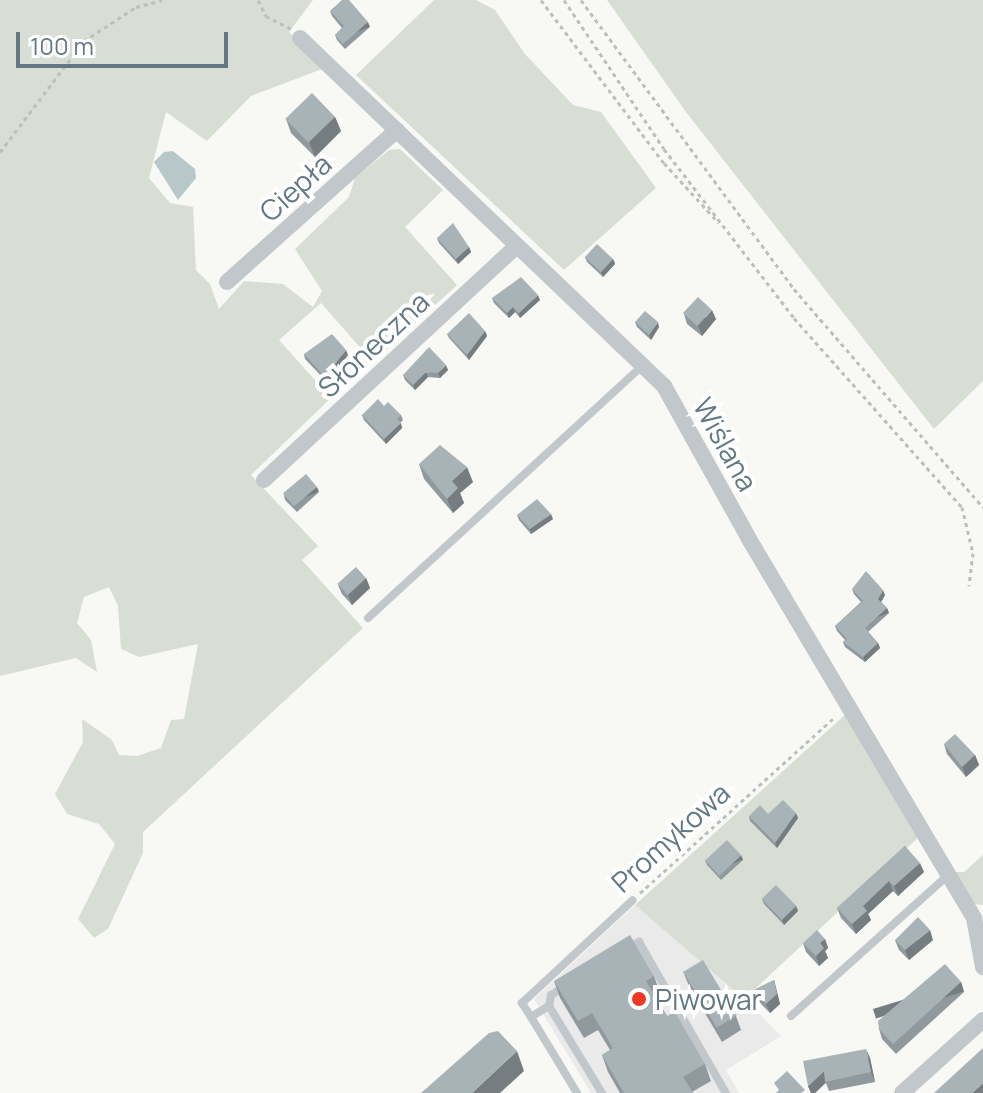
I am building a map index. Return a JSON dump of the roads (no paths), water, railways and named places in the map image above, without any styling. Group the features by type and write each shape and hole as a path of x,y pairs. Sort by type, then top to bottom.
{"street":[{"name":"Wiślana","path":"300,38 517,246 645,363 664,386 974,918 983,967"},
{"name":"Ciepła","path":"227,282 397,130"},
{"name":"Słoneczna","path":"264,480 517,246"},
{"path":"902,1093 983,1020"}],"lane":[{"path":"368,618 645,363"},
{"path":"791,1016 949,873"},
{"name":"Promykowa","path":"531,1017 522,1003 633,900"},
{"path":"613,957 639,942 726,1093"},
{"path":"576,980 551,995 549,1006 602,1093"},
{"path":"549,1006 531,1017 577,1093"}],"place":[{"name":"Piwowar","path":"639,999"}]}
